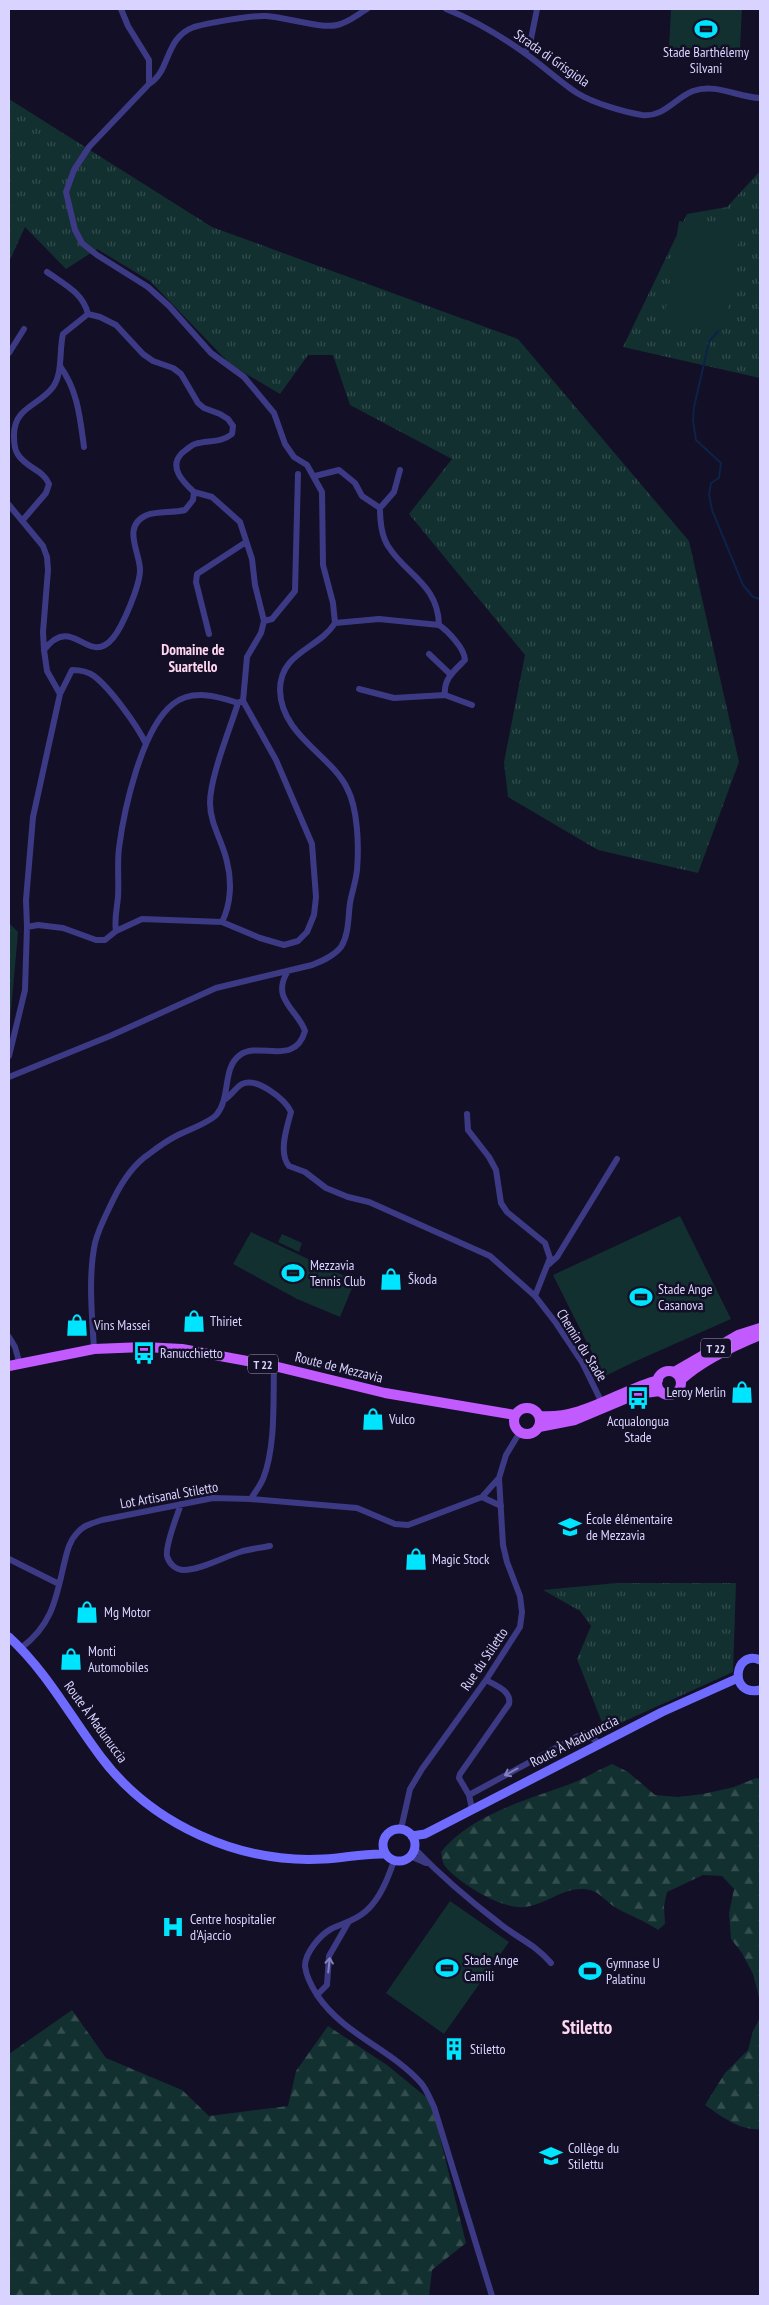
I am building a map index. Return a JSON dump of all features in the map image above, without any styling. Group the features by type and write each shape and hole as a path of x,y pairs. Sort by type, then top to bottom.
{"main road":[{"name":"T 22","path":"677,1376 738,1335 760,1328"},
{"name":"T 22","path":"677,1376 760,1335"},
{"name":"Route de Mezzavia","path":"9,1366 94,1349 144,1347 182,1349 274,1366 384,1393 515,1415"},
{"path":"539,1421 574,1414 659,1386 666,1372 677,1376 680,1388 675,1394 666,1395 659,1386"},
{"path":"530,1408 539,1421 533,1433 520,1432 515,1426 515,1415 521,1409 530,1408"},
{"name":"Route À Madunuccia","path":"9,1637 48,1678 108,1766 148,1804 170,1819 222,1845 253,1853 324,1859 369,1853 385,1854"},
{"path":"760,1660 749,1659 742,1663 738,1670 738,1678 746,1689 752,1692 760,1690"},
{"name":"Route À Madunuccia","path":"413,1846 425,1834 599,1743 738,1678"},
{"path":"369,1853 382,1844 390,1831 401,1829 413,1846 403,1861 394,1861 385,1854 382,1844"}],"street":[{"path":"122,9 128,26 149,60 149,84"},
{"path":"9,1077 110,1036 216,988 288,971 326,959 339,949 346,938 357,871 355,805 340,776 307,744 296,729 281,700 280,688 282,675 293,657 327,635 335,622 333,604 323,565 322,492 315,476 307,465 294,457 276,418 263,397 244,376 211,353 169,306 135,277 97,254 82,242 74,230 66,192 74,170 90,148 149,84 157,79 171,46 180,36 196,27 263,15 294,19 328,27 348,21 367,9"},
{"name":"Strada di Grisgiola","path":"446,9 490,31 525,53 578,94 592,101 642,115 651,115 661,112 691,92 704,88 760,98"},
{"path":"525,53 530,44 538,9"},
{"path":"47,272 74,291 86,304 88,314"},
{"path":"22,521 46,493 49,484 46,476 26,464 17,454 14,443 14,427 18,416 25,408 40,399 54,386 60,366 63,334 88,314"},
{"path":"88,314 100,317 116,325 143,354 153,361 173,368 181,374 198,403 204,408 228,419 233,426 232,434 226,439 192,445 180,456 176,464 177,472 182,481 194,492 212,497 240,522 252,559 254,585 264,621 261,633 247,657 240,702 217,769 210,801 212,817 227,861 229,899 228,910 222,922"},
{"path":"9,353 24,329"},
{"path":"60,366 69,379 79,406 84,447"},
{"path":"315,476 339,470 352,479 362,496 380,508"},
{"path":"400,470 394,492 380,508 382,531 387,544 395,556 420,579 428,591 437,610 439,625"},
{"path":"264,621 272,619 295,591 298,474"},
{"path":"44,650 55,638 66,636 94,648 100,647 112,639 119,629 138,584 140,570 132,541 138,522 146,516 185,510 193,500 194,492"},
{"path":"9,505 43,546 47,557 48,570 43,632 44,650 46,671 60,694"},
{"path":"209,634 196,582 197,574 246,542"},
{"path":"335,622 380,619 439,625 465,654 465,660 450,674 445,689 446,695"},
{"path":"429,654 450,674"},
{"path":"9,1056 25,990 26,900 33,817 60,694 72,670 81,670 92,675 134,722 146,744"},
{"path":"360,688 394,698 446,695 472,705"},
{"path":"27,927 38,925 63,928 96,940 105,940 116,931 142,920 222,922 260,938 284,945 298,941 308,932 314,915 316,897 312,844 276,760 240,702 206,694 184,698 172,704 160,718 146,744 136,773 119,848 118,897 114,922 116,931"},
{"path":"94,1349 91,1304 95,1245 100,1227 120,1187 146,1156 176,1136 217,1115 224,1100 228,1075 239,1055 246,1052 276,1052 289,1049 303,1038 305,1031 303,1025 286,1003 282,989 284,977 288,971"},
{"name":"Chemin du Stade","path":"224,1100 239,1086 249,1082 258,1084 283,1099 291,1112 286,1128 284,1156 288,1166 306,1172 326,1188 348,1197 369,1202 490,1256 534,1296 556,1323 572,1346 603,1405"},
{"path":"467,1114 468,1130 489,1157 496,1170 501,1203 507,1212 545,1243 550,1258 534,1296"},
{"path":"546,1268 557,1257 617,1159"},
{"path":"9,1337 15,1346 20,1365"},
{"path":"251,1499 262,1482 267,1462 271,1437 274,1366"},
{"name":"Rue du Stiletto","path":"401,1829 410,1789 422,1769 486,1680 520,1627 522,1612 520,1596 507,1562 503,1544 500,1478 506,1455 520,1432"},
{"path":"500,1478 482,1497 501,1506"},
{"name":"Lot Artisanal Stiletto","path":"21,1648 44,1626 49,1618 69,1545 84,1527 102,1520 213,1498 251,1499 357,1508 395,1524 408,1524 482,1497"},
{"path":"181,1504 167,1548 167,1556 170,1563 177,1568 184,1570 194,1568 242,1551 270,1546"},
{"path":"9,1559 59,1584"},
{"path":"472,1809 469,1795 459,1778 460,1774 509,1704 510,1698 508,1693 486,1680"},
{"path":"469,1795 584,1733 599,1743"},
{"path":"413,1846 430,1864 499,1923 533,1944 551,1963"},
{"path":"394,1861 378,1896 367,1911 348,1923 330,1930 309,1953 305,1966 309,1980 330,2013 406,2070 424,2088 434,2107 492,2296"},
{"path":"317,1995 327,1985 329,1956 348,1923"}],"green space":[{"name":"Stade Barthélemy Silvani","path":"671,9 742,9 740,49 669,48"},
{"path":"9,99 212,227 518,339 689,541 739,762 698,873 598,850 508,797 504,762 525,655 409,514 452,459 350,405 333,355 308,355 280,394 231,365 150,281 97,249 66,269 25,227 9,262"},
{"path":"760,171 760,378 623,347 687,214 727,207"},
{"path":"679,221 740,230 725,330 664,321"},
{"path":"9,923 18,932 9,1033"},
{"name":"Stade Ange Casanova","path":"680,1216 731,1319 597,1380 588,1365 596,1361 553,1275"},
{"name":"Mezzavia Tennis Club","path":"251,1232 355,1281 340,1317 297,1299 233,1264"},
{"path":"282,1234 302,1243 299,1252 278,1242"},
{"path":"617,1583 736,1583 733,1672 605,1730 577,1659 591,1626 580,1611 543,1590"},
{"path":"612,1764 628,1772 655,1795 678,1797 703,1794 734,1787 756,1778 760,1779 760,2001 753,1974 742,1953 731,1939 729,1913 734,1889 722,1876 703,1875 667,1892 664,1906 665,1924 658,1930 618,1909 590,1890 581,1889 565,1892 541,1903 524,1907 505,1904 493,1900 470,1887 451,1873 444,1865 441,1852 453,1839 483,1818 575,1782"},
{"name":"Stade Ange Camili","path":"450,1901 509,1942 444,2034 386,1993"},
{"path":"72,2010 106,2058 182,2090 209,2116 288,2106 296,2071 328,2026 387,2065 431,2101 466,2243 432,2270 429,2296 9,2296 9,2054"},
{"path":"760,2018 760,2129 753,2129 731,2122 705,2105 725,2073 748,2050 753,2031"}],"waterway":[{"path":"718,331 709,342 694,407 693,421 696,440 721,463 719,478 711,483 709,494 712,510 743,585 753,597 760,599"}],"place":[{"name":"Stade Barthélemy Silvani","path":"706,29"},
{"name":"Mezzavia Tennis Club","path":"293,1273"},
{"name":"Škoda","path":"391,1279"},
{"name":"Stade Ange Casanova","path":"641,1297"},
{"name":"Thiriet","path":"194,1321"},
{"name":"Vins Massei","path":"77,1325"},
{"name":"Ranucchietto","path":"144,1353"},
{"name":"Leroy Merlin","path":"742,1392"},
{"name":"Acqualongua Stade","path":"638,1398"},
{"name":"Vulco","path":"373,1419"},
{"name":"École élémentaire de Mezzavia","path":"570,1527"},
{"name":"Magic Stock","path":"416,1559"},
{"name":"Mg Motor","path":"87,1612"},
{"name":"Monti Automobiles","path":"71,1659"},
{"name":"Centre hospitalier d'Ajaccio","path":"173,1927"},
{"name":"Stade Ange Camili","path":"447,1968"},
{"name":"Gymnase U Palatinu","path":"590,1971"},
{"name":"Stiletto","path":"454,2049"},
{"name":"Collège du Stilettu","path":"551,2156"}],"district":[{"name":"Domaine de Suartello","path":"193,658"},
{"name":"Stiletto","path":"587,2027"}]}
